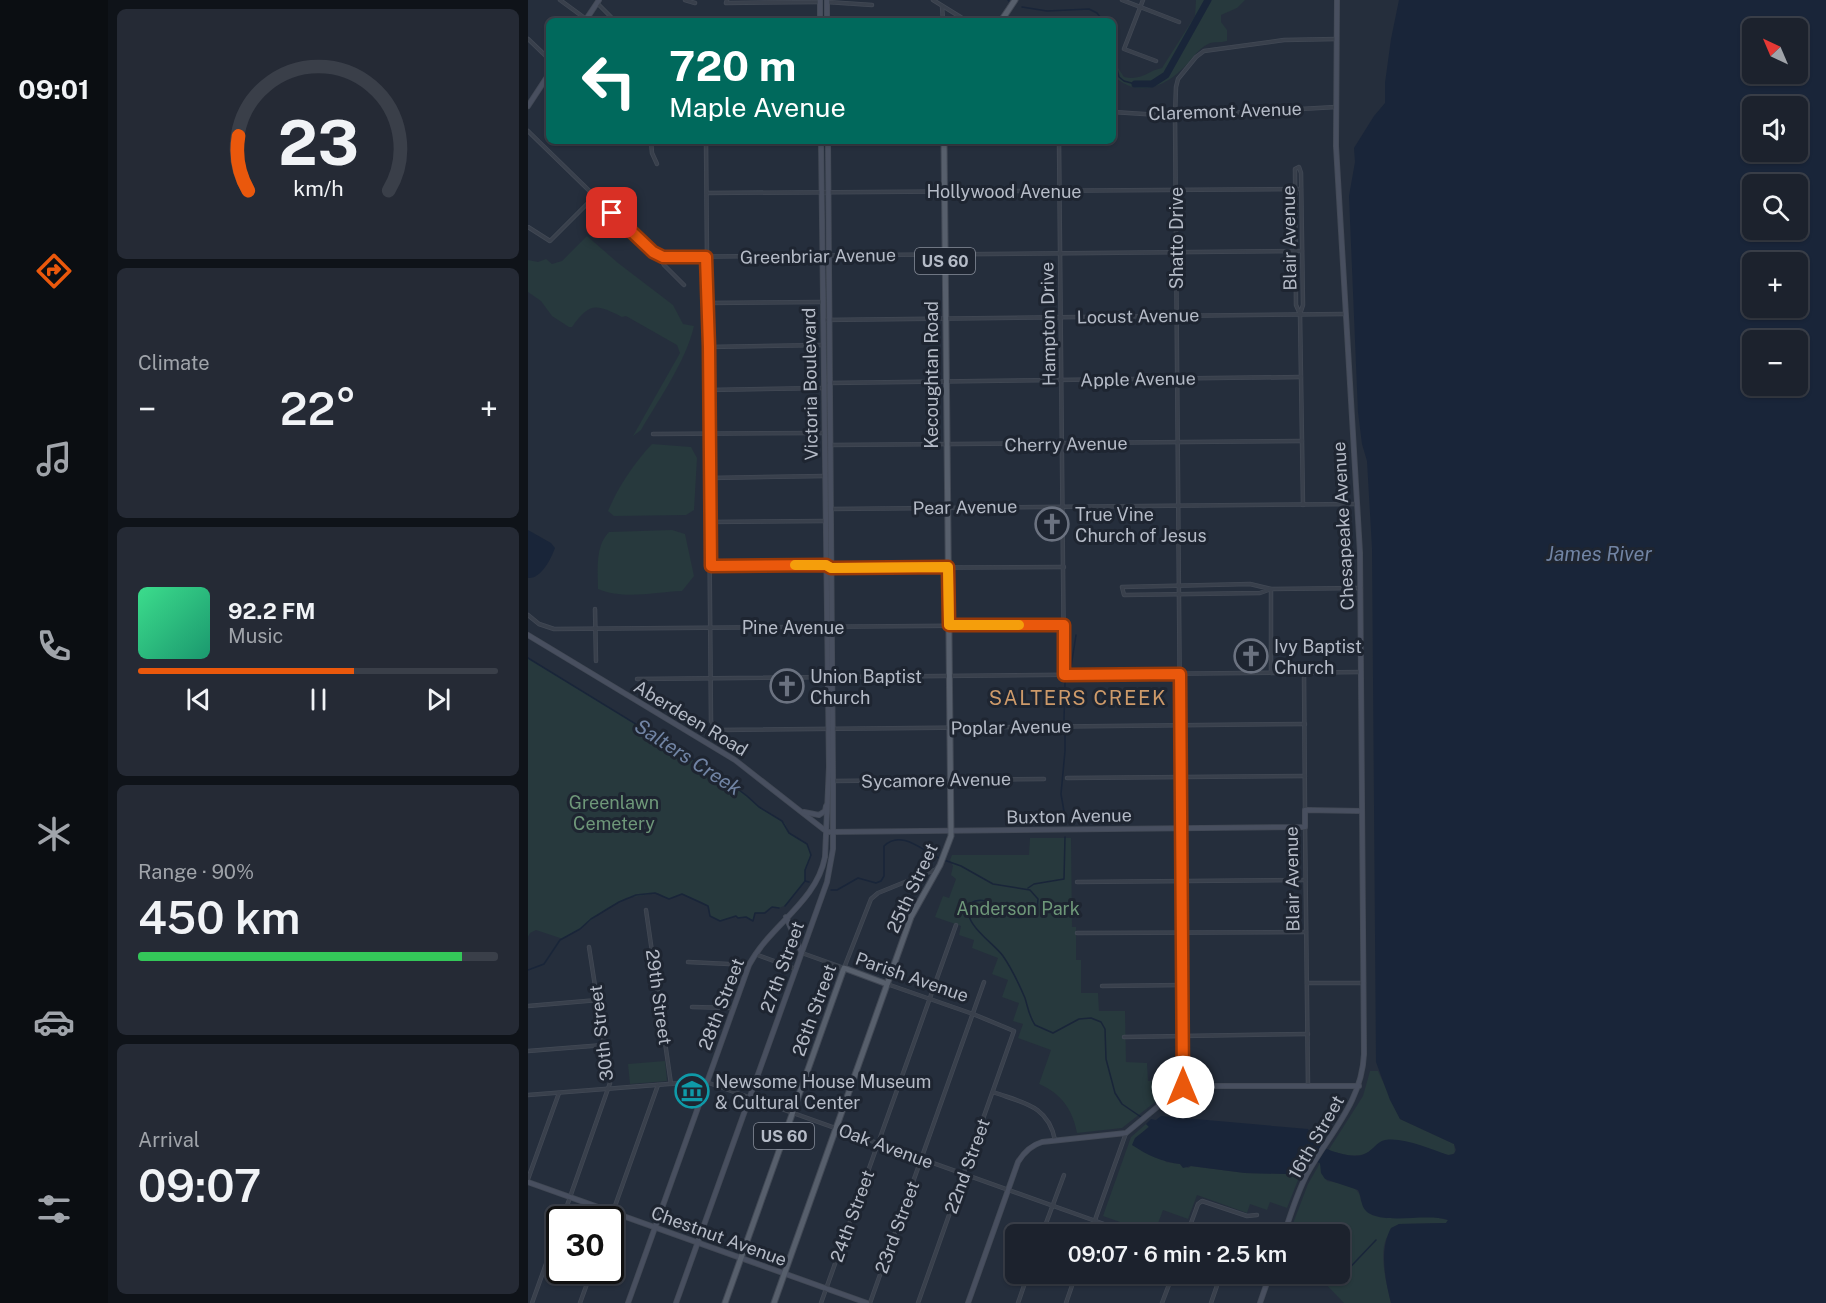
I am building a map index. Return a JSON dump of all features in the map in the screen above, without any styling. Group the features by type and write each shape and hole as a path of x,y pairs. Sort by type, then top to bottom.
{"main road":[{"path":"1003,18 1015,0"},
{"name":"Chesapeake Avenue","path":"1337,0 1336,146 1360,588 1364,1054 1359,1086"},
{"path":"820,1 820,18"},
{"path":"827,1 827,18"},
{"path":"586,18 598,2"},
{"path":"528,106 546,79"},
{"name":"Victoria Boulevard","path":"821,144 824,433 828,509"},
{"name":"Victoria Boulevard","path":"828,144 830,626"},
{"name":"Kecoughtan Road","path":"944,144 947,464"},
{"name":"25th Street","path":"774,1303 911,917 945,855 951,831 947,464"},
{"name":"27th Street","path":"676,1303 830,871 830,626"},
{"name":"Aberdeen Road","path":"528,635 726,754 830,832"},
{"name":"27th Street","path":"830,832 827,804 831,781"},
{"path":"804,812 814,815 821,814 825,811 827,804"},
{"path":"1305,810 1362,811"},
{"name":"Blair Avenue","path":"1305,810 1305,827"},
{"name":"Buxton Avenue","path":"830,832 1305,827"},
{"name":"28th Street","path":"628,1303 749,964 766,938 802,902 818,878 830,832"},
{"path":"786,917 802,953"},
{"name":"Parish Avenue","path":"844,968 887,984"},
{"name":"26th Street","path":"725,1303 844,968"},
{"path":"968,1303 1018,1162 1025,1152 1038,1143 1126,1133 1183,1087 1359,1086"},
{"name":"16th Street","path":"1288,1224 1300,1189 1313,1164 1350,1108 1359,1086"},
{"name":"Chestnut Avenue","path":"528,1181 595,1206"},
{"name":"Chestnut Avenue","path":"624,1216 868,1303"},
{"path":"1260,1303 1267,1284"}],"street":[{"path":"560,0 582,18"},
{"path":"685,0 695,3"},
{"path":"933,0 962,18"},
{"path":"1122,0 1179,22"},
{"path":"1143,0 1124,49 1156,61"},
{"path":"726,1 827,1 872,5"},
{"path":"598,2 612,18"},
{"path":"942,6 943,18"},
{"path":"528,39 546,57"},
{"name":"Shatto Drive","path":"1183,1087 1179,442 1174,116 1176,87 1178,79 1204,51 1284,40 1337,39"},
{"name":"Claremont Avenue","path":"1116,112 1174,116 1336,106"},
{"path":"528,131 645,245 660,255 664,264 684,285"},
{"path":"651,144 657,164"},
{"path":"706,144 711,678"},
{"name":"Hampton Drive","path":"1059,144 1064,675"},
{"name":"Blair Avenue","path":"1300,314 1296,305 1295,189 1295,169 1299,167 1301,173 1303,305 1300,314 1302,505"},
{"name":"Hollywood Avenue","path":"707,193 1301,189"},
{"path":"528,227 550,241 595,196"},
{"name":"Greenbriar Avenue","path":"660,255 706,257 1302,251"},
{"path":"708,303 822,302"},
{"name":"Locust Avenue","path":"823,320 1345,314"},
{"path":"709,347 823,345"},
{"name":"Apple Avenue","path":"830,382 1301,377"},
{"path":"709,390 824,389 830,382"},
{"path":"653,434 824,433"},
{"name":"Cherry Avenue","path":"831,445 1302,441"},
{"path":"710,478 825,476"},
{"name":"Pear Avenue","path":"828,509 1357,504"},
{"path":"710,522 828,520"},
{"path":"711,566 1064,567"},
{"path":"1271,589 1260,593 1124,594 1122,587 1251,584 1271,589 1360,588"},
{"path":"1221,585 1222,594"},
{"path":"1271,589 1271,673"},
{"path":"595,609 596,661"},
{"name":"Pine Avenue","path":"528,615 532,620 551,629 1064,625"},
{"path":"637,679 1361,672"},
{"name":"Blair Avenue","path":"1304,673 1305,810"},
{"name":"Poplar Avenue","path":"711,678 711,721 717,729 1305,724"},
{"path":"1067,778 1305,776"},
{"name":"Sycamore Avenue","path":"831,781 1044,778"},
{"name":"Blair Avenue","path":"1305,827 1308,1085"},
{"name":"26th Street","path":"844,968 871,899 878,893 939,867"},
{"path":"1077,882 1305,880"},
{"name":"29th Street","path":"646,910 671,1084"},
{"name":"24th Street","path":"821,1303 956,925"},
{"path":"1077,933 1306,932"},
{"name":"30th Street","path":"566,1206 609,1088 610,1078 589,947"},
{"name":"Parish Avenue","path":"802,953 844,968"},
{"path":"754,954 796,969"},
{"path":"688,962 749,964"},
{"name":"23rd Street","path":"868,1303 984,982"},
{"path":"1307,983 1364,983"},
{"name":"Parish Avenue","path":"887,984 1013,1029"},
{"path":"1102,986 1182,984"},
{"path":"528,1006 598,1000"},
{"path":"692,1007 733,1008"},
{"name":"22nd Street","path":"918,1303 1014,1033 1013,1029"},
{"path":"1124,1037 1308,1034"},
{"path":"528,1051 604,1045"},
{"name":"Oak Avenue","path":"528,1095 707,1082 1104,1224"},
{"path":"614,1206 658,1085"},
{"path":"993,1092 1040,1111 1051,1123 1055,1140"},
{"path":"528,1181 559,1093"},
{"path":"1094,1224 1126,1133"},
{"path":"1046,1224 1064,1175"},
{"path":"1191,1224 1198,1204 1203,1201 1246,1216 1257,1215"},
{"path":"532,1303 546,1264"},
{"path":"580,1303 587,1284"},
{"path":"1018,1303 1025,1284"},
{"path":"1066,1303 1073,1284"},
{"path":"1162,1303 1169,1284"},
{"path":"1211,1303 1218,1284"}],"green space":[{"path":"1196,0 1245,0 1237,8 1221,15 1221,22 1227,30 1227,41 1208,44 1185,67 1165,82 1157,86 1139,88 1121,82 1116,78 1116,59 1118,68 1124,77 1140,77 1162,68 1195,16"},
{"path":"587,236 673,305 683,324 694,326 685,353 671,380 641,430 633,436 680,353 677,345 626,316 622,317 600,308 589,309 572,327 569,327 552,316 541,301 528,292 528,260 538,262 546,259 552,264 562,261"},
{"path":"652,444 691,447 697,458 694,510 686,515 614,516 608,511 617,493 633,467"},
{"path":"672,530 685,534 694,576 682,591 629,595 598,589 599,551 609,532"},
{"name":"Greenlawn Cemetery","path":"528,658 726,779 759,807 785,823 789,833 807,844 811,855 805,870 805,881 786,905 779,908 771,907 763,913 755,913 753,921 746,917 736,916 720,921 710,916 709,907 702,902 682,894 669,899 658,893 626,898 563,939 536,930 528,937"},
{"name":"Anderson Park","path":"1030,838 1071,838 1072,927 1076,927 1076,960 1081,960 1081,993 1098,993 1099,1011 1125,1011 1126,1062 1147,1063 1148,1081 1178,1081 1178,1084 1122,1128 1077,1133 1065,1103 1054,1092 1039,1084 1051,1050 1018,1038 1023,1024 1013,1021 1019,1003 1002,997 1008,980 992,974 998,958 972,948 974,940 959,935 961,926 935,917 943,896 949,898 956,879 951,875 952,855 1029,855"},
{"path":"665,1061 667,1081 630,1084 628,1064"},
{"path":"1370,1071 1378,1071 1400,1119 1454,1144 1455,1152 1448,1155 1392,1141 1381,1143 1366,1154 1360,1155 1328,1151 1363,1096"},
{"path":"1146,1124 1149,1126 1143,1132 1166,1162 1188,1168 1191,1166 1245,1173 1286,1174 1304,1158 1311,1159 1298,1180 1287,1208 1270,1202 1267,1210 1250,1204 1247,1213 1197,1195 1188,1219 1163,1210 1158,1224 1126,1224 1103,1216 1131,1137"},
{"path":"1320,1163 1327,1181 1354,1188 1360,1195 1361,1201 1448,1220 1446,1223 1399,1224 1387,1237 1383,1263 1391,1303 1344,1303 1326,1284 1350,1284 1350,1224 1293,1224 1308,1184"}],"water":[{"name":"James River","path":"1399,0 1826,0 1826,1303 1391,1303 1385,1275 1384,1255 1391,1228 1399,1224 1446,1223 1448,1220 1374,1216 1365,1210 1358,1190 1325,1179 1321,1173 1320,1163 1304,1158 1286,1174 1245,1173 1191,1166 1183,1168 1180,1164 1155,1158 1132,1145 1135,1138 1149,1127 1146,1124 1151,1119 1156,1120 1161,1116 1308,1129 1322,1147 1352,1156 1369,1152 1385,1140 1400,1140 1417,1144 1448,1155 1454,1154 1456,1150 1454,1144 1400,1119 1390,1100 1376,1062 1372,548 1367,461 1362,444 1358,412 1349,196 1355,162 1354,148 1385,103 1385,83"},
{"path":"528,530 551,543 555,548 541,572 528,578"}],"waterway":[{"path":"1135,84 1152,84 1166,75 1208,0"},
{"path":"1022,7 1047,11 1089,9 1101,18"},
{"path":"1116,65 1119,77 1135,84"},
{"path":"1071,667 1076,635"},
{"name":"Salters Creek","path":"528,658 719,775 759,807 782,821 789,833 807,844 811,855 805,870 805,881 809,882"},
{"path":"1064,720 1065,682"},
{"path":"1065,734 1061,794 1066,823"},
{"path":"1028,888 1034,884 1064,879 1065,837"},
{"name":"Salters Creek","path":"831,890 837,890 858,878 876,883 881,881 884,876 884,846 891,841 905,840 939,858"},
{"name":"Salters Creek","path":"944,860 961,866 993,884 1030,890 1038,899 1037,910 1028,916 1019,917 979,900 971,903 970,917 973,924 1006,961 1023,993 1035,1025 1053,1033 1079,1019 1091,1018 1101,1022 1105,1029 1106,1059 1115,1093 1122,1104 1141,1117"},
{"path":"785,906 805,881"},
{"path":"528,970 544,964 560,940 619,902 636,895 655,893 669,899 682,894 708,906 710,916 720,921 736,916 746,917 753,921 755,913 765,913 772,907 779,908"},
{"path":"1350,1267 1376,1240"}],"slow traffic":[{"path":"795,565 826,565 831,568 948,567 949,625 1019,625"}],"place":[{"name":"True Vine Church of Jesus","path":"1052,524"},
{"name":"Ivy Baptist Church","path":"1251,656"},
{"name":"Union Baptist Church","path":"787,686"},
{"name":"Newsome House Museum & Cultural Center","path":"692,1091"}],"district":[{"name":"SALTERS CREEK","path":"1078,698"}],"route":[{"path":"612,213 653,252 663,257 706,257 711,566 948,567 949,625 1064,625 1064,675 1180,674 1183,1087"}]}
